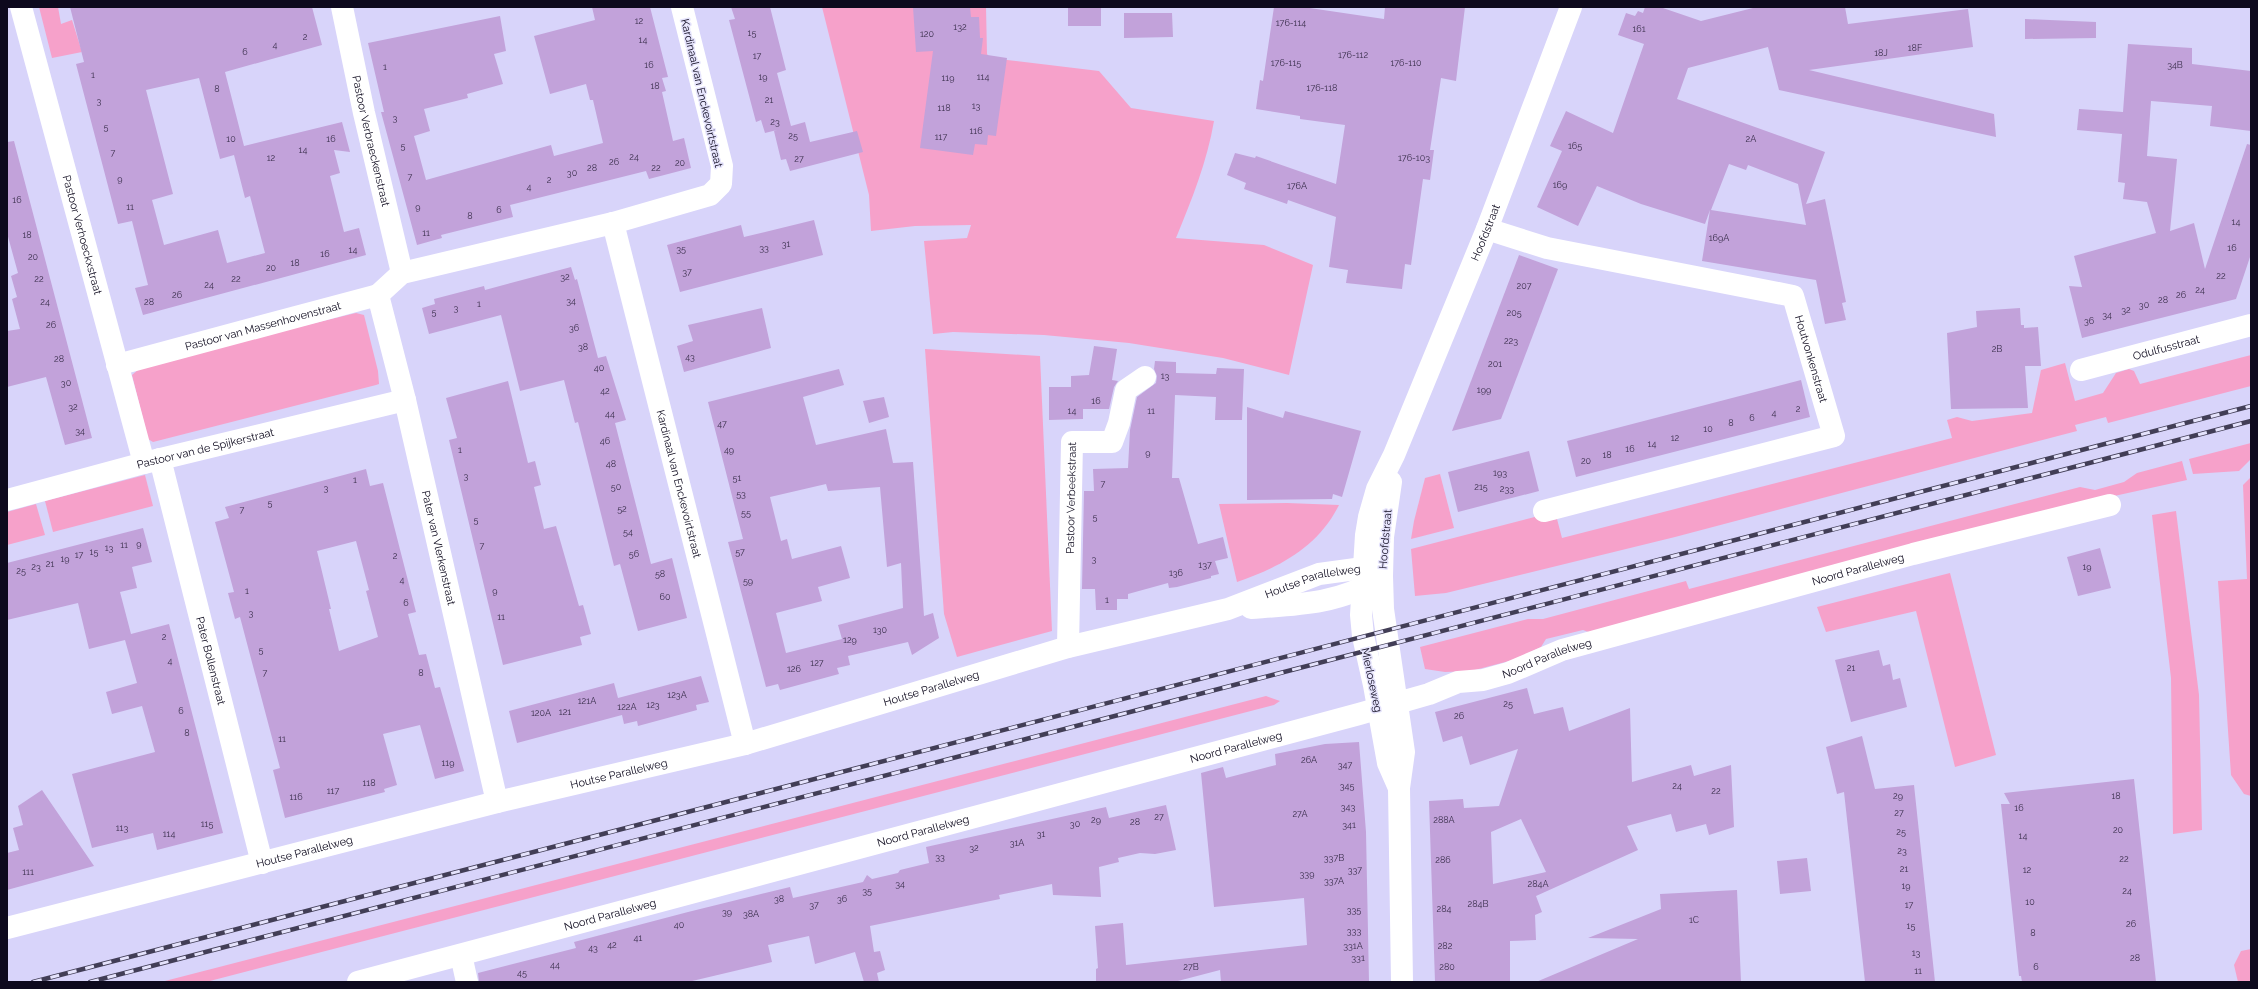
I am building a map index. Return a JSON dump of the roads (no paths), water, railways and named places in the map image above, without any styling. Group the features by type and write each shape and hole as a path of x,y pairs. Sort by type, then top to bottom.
{"street":[{"name":"Pastoor Verhoeckxstraat","path":"21,7 117,365 152,461"},
{"name":"Pastoor Verbraeckenstraat","path":"342,7 364,113 402,273"},
{"name":"Kardinaal van Enckevoirtstraat","path":"402,273 614,223 710,195 721,184 722,166 682,7"},
{"name":"Hoofdstraat","path":"1369,578 1384,537 1394,455 1487,229 1571,7"},
{"name":"Kardinaal van Enckevoirtstraat","path":"614,223 745,744"},
{"name":"Houtvonkenstraat","path":"1487,229 1547,248 1793,296 1834,436 1544,511"},
{"name":"Pastoor van Massenhovenstraat","path":"117,365 378,295 402,273"},
{"name":"Pater van Vlerkenstraat","path":"378,295 405,400 497,802"},
{"name":"Odulfusstraat","path":"2081,370 2251,325"},
{"name":"Pastoor Verbeekstraat","path":"1068,648 1072,442 1112,442 1119,423 1126,390 1145,376"},
{"name":"Pastoor van de Spijkerstraat","path":"7,500 152,461 405,400"},
{"name":"Pater Bollenstraat","path":"152,461 262,862"},
{"name":"Noord Parallelweg","path":"358,982 1387,706 1429,694 1458,682 1483,680 1508,673 1562,650 1905,556 2110,505"},
{"name":"Houtse Parallelweg","path":"7,928 497,802 745,744 1068,648 1228,609 1320,574 1369,578"},
{"name":"Mierloseweg","path":"1369,578 1383,609 1387,706 1404,752 1398,788 1402,982"},
{"path":"461,955 467,982"}],"railway":[{"path":"33,982 2251,406"},
{"path":"90,982 2251,421"}]}
